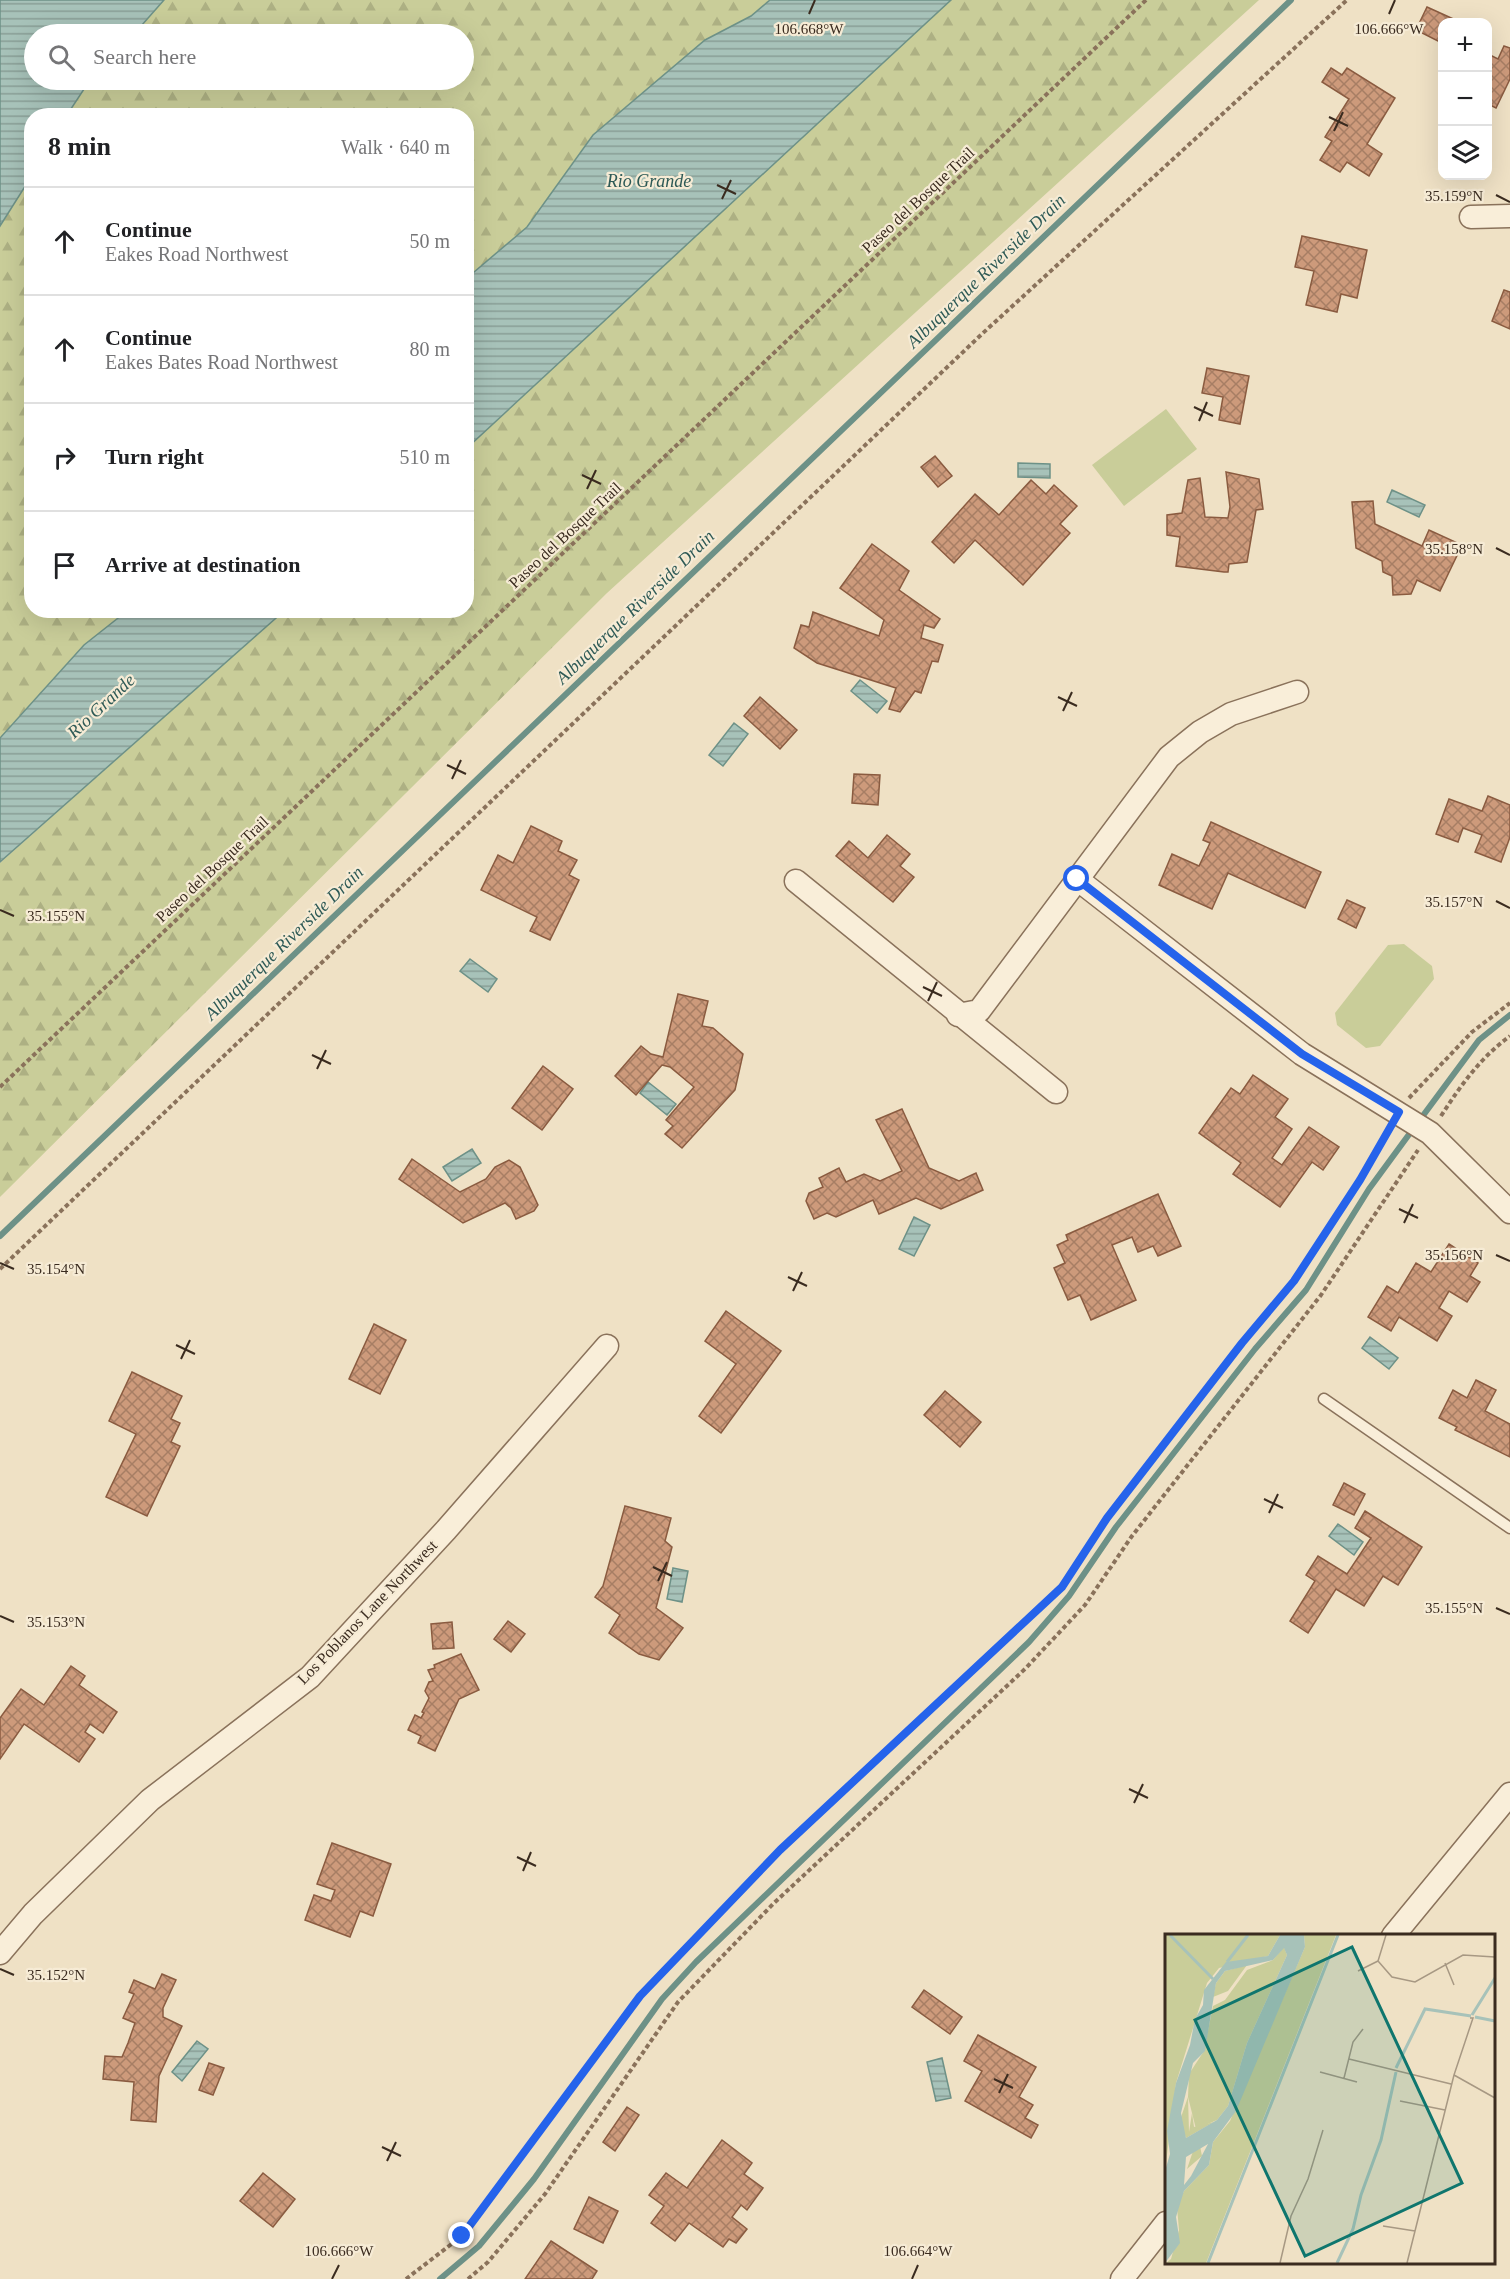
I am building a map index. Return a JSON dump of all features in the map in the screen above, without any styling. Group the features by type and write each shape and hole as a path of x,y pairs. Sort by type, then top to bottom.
{"street":[{"path":"1471,217 1510,216"},
{"path":"958,1015 979,1011 1169,757 1200,732 1231,714 1297,692"},
{"path":"1077,879 1302,1054 1430,1133 1510,1212"},
{"path":"796,881 958,1015 1056,1092"},
{"name":"Los Poblanos Lane Northwest","path":"0,1953 33,1914 150,1800 310,1677 446,1530 607,1346"},
{"path":"1395,1934 1510,1794"},
{"path":"1122,2279 1165,2225"}],"lane":[{"path":"1324,1399 1510,1528"}],"path":[{"name":"Paseo del Bosque Trail","path":"0,1087 1146,0"},
{"path":"0,1269 983,333 1347,0"},
{"path":"406,2279 462,2236 640,1996 780,1850 1062,1587 1114,1509 1242,1343 1294,1281 1360,1180 1399,1112 1472,1032 1510,1003"},
{"path":"468,2279 488,2262 544,2194 678,2002 774,1904 1025,1669 1085,1605 1139,1527 1321,1295 1468,1075 1490,1050 1510,1036"}],"green space":[{"path":"164,0 770,0 751,16 705,40 593,135 527,227 474,272 474,108 72,108 84,90 474,90 474,24 143,24"},
{"path":"951,0 1259,0 607,593 0,1197 0,863 276,618 474,618 474,442"},
{"path":"24,188 24,618 118,618 84,645 0,738 0,226"},
{"path":"1166,409 1197,449 1124,506 1092,465"},
{"path":"1404,944 1432,966 1434,979 1380,1046 1366,1048 1337,1025 1335,1013 1388,945"}],"water":[{"path":"0,0 164,0 143,24 24,24 24,90 83,90 72,108 24,108 24,188 0,226"},
{"name":"Rio Grande","path":"770,0 951,0 474,442 474,272 527,227 593,135 705,40 751,16"},
{"path":"1018,463 1050,464 1050,478 1018,477"},
{"path":"1392,490 1425,505 1419,517 1387,502"},
{"name":"Rio Grande","path":"118,618 276,618 0,862 0,738 84,645"},
{"path":"860,680 887,701 877,713 851,691"},
{"path":"734,723 748,734 723,766 709,755"},
{"path":"470,959 497,979 488,992 460,971"},
{"path":"648,1082 676,1104 667,1115 640,1093"},
{"path":"472,1149 481,1163 452,1181 443,1167"},
{"path":"914,1217 930,1225 914,1256 899,1249"},
{"path":"1370,1337 1398,1358 1389,1369 1362,1348"},
{"path":"1338,1524 1363,1542 1354,1555 1329,1536"},
{"path":"673,1568 688,1571 682,1602 667,1599"},
{"path":"197,2041 208,2049 182,2081 172,2072"},
{"path":"942,2058 951,2098 936,2101 927,2062"}],"building":[{"path":"1427,7 1451,18 1438,18 1438,41 1416,30"},
{"path":"1504,46 1510,48 1510,79 1496,108 1492,106 1492,56 1498,59"},
{"path":"1331,68 1342,75 1347,68 1395,98 1367,144 1382,154 1369,176 1347,162 1340,172 1320,160 1332,141 1325,137 1349,99 1322,82"},
{"path":"1302,236 1367,250 1357,298 1341,294 1337,312 1306,305 1314,271 1295,267"},
{"path":"1504,290 1510,292 1510,329 1492,321"},
{"path":"1207,368 1249,376 1240,424 1219,420 1223,397 1202,393"},
{"path":"935,456 952,476 938,487 921,467"},
{"path":"1226,472 1259,479 1263,509 1256,510 1247,562 1229,564 1228,572 1176,566 1180,537 1167,535 1167,515 1182,513 1188,480 1200,478 1205,517 1228,518 1230,507"},
{"path":"1031,480 1046,494 1054,485 1077,506 1060,524 1070,533 1023,585 975,540 954,563 932,542 975,494 999,515"},
{"path":"1373,501 1375,524 1422,546 1429,530 1462,545 1440,591 1417,580 1411,594 1393,595 1392,576 1383,572 1382,561 1356,548 1352,502"},
{"path":"872,544 909,571 899,590 940,619 934,628 924,625 921,638 943,645 938,662 932,661 921,693 915,691 900,712 889,709 896,688 817,663 794,648 801,625 809,627 813,612 879,636 884,620 840,588"},
{"path":"760,697 797,730 780,749 744,716"},
{"path":"854,774 880,775 878,805 852,803"},
{"path":"1488,796 1510,805 1510,837 1501,862 1475,852 1482,835 1463,828 1458,842 1436,834 1449,799 1482,811"},
{"path":"1211,822 1321,872 1305,908 1228,873 1212,909 1159,885 1172,854 1199,866 1210,843 1203,840"},
{"path":"531,826 562,841 558,851 577,860 569,875 579,880 550,940 530,931 537,917 481,890 498,855 513,863"},
{"path":"887,835 910,854 900,866 914,877 893,902 836,856 849,841 868,858"},
{"path":"1347,900 1365,908 1356,928 1338,919"},
{"path":"678,994 708,1001 702,1026 713,1028 743,1054 735,1090 682,1148 665,1134 673,1126 666,1120 694,1087 670,1067 662,1065 636,1095 615,1076 641,1046 651,1054 663,1057"},
{"path":"543,1066 573,1089 542,1130 512,1108"},
{"path":"1253,1075 1288,1099 1275,1117 1292,1129 1272,1158 1282,1165 1309,1127 1339,1147 1323,1170 1312,1162 1280,1207 1233,1174 1241,1163 1199,1133 1231,1088 1240,1094"},
{"path":"902,1109 929,1168 959,1181 976,1173 983,1190 941,1209 916,1198 879,1214 873,1200 836,1217 827,1213 814,1219 806,1201 809,1193 823,1187 819,1178 839,1168 846,1182 864,1174 880,1181 902,1171 876,1120"},
{"path":"412,1159 460,1192 486,1179 495,1167 509,1160 520,1167 538,1205 534,1211 516,1219 511,1208 505,1203 463,1223 399,1179"},
{"path":"1158,1194 1181,1246 1158,1256 1153,1246 1138,1252 1132,1237 1112,1245 1136,1300 1091,1320 1080,1295 1068,1300 1054,1268 1065,1263 1057,1245 1068,1240 1066,1235"},
{"path":"1449,1244 1478,1263 1470,1276 1480,1282 1467,1302 1449,1291 1439,1308 1452,1316 1437,1341 1399,1317 1391,1331 1368,1317 1387,1286 1398,1293 1416,1263 1431,1272"},
{"path":"726,1311 781,1351 721,1433 699,1416 736,1364 705,1341"},
{"path":"374,1324 406,1340 380,1394 349,1379"},
{"path":"132,1372 182,1396 171,1419 180,1423 171,1442 180,1446 147,1516 106,1497 136,1434 109,1421"},
{"path":"1476,1380 1496,1390 1485,1411 1510,1424 1510,1457 1455,1430 1457,1427 1439,1418 1453,1390 1467,1398"},
{"path":"945,1391 981,1422 960,1447 924,1415"},
{"path":"1344,1483 1365,1494 1354,1515 1333,1505"},
{"path":"625,1506 671,1518 665,1541 672,1547 656,1608 683,1628 659,1660 639,1654 609,1633 620,1615 595,1597 603,1586"},
{"path":"1365,1511 1422,1547 1398,1585 1383,1576 1364,1606 1336,1589 1308,1633 1290,1621 1315,1581 1306,1575 1318,1556 1347,1574 1371,1538 1355,1528"},
{"path":"508,1621 525,1634 511,1652 494,1639"},
{"path":"452,1622 454,1648 433,1649 431,1624"},
{"path":"461,1654 479,1690 459,1699 435,1751 418,1743 421,1736 408,1730 415,1715 421,1718 429,1698 425,1691 429,1682 433,1681 428,1670 435,1668 434,1665"},
{"path":"71,1666 85,1676 79,1685 117,1712 103,1733 90,1724 85,1732 95,1739 79,1762 24,1724 0,1759 0,1718 21,1689 44,1705"},
{"path":"332,1843 391,1864 373,1916 360,1911 350,1937 305,1920 314,1895 331,1901 335,1890 317,1884"},
{"path":"162,1974 176,1980 163,2008 163,2017 182,2026 159,2076 156,2122 131,2120 134,2082 103,2079 105,2056 122,2057 128,2043 135,2023 123,2018 134,1994 129,1992 134,1980 155,1989"},
{"path":"924,1990 962,2017 950,2034 912,2007"},
{"path":"978,2035 1036,2067 1019,2097 1033,2105 1025,2118 1038,2125 1031,2138 965,2101 982,2071 964,2061"},
{"path":"209,2063 224,2068 213,2095 199,2090"},
{"path":"627,2107 639,2115 615,2151 603,2142"},
{"path":"722,2140 752,2163 744,2174 763,2188 747,2210 741,2205 732,2217 747,2229 736,2243 729,2239 723,2247 689,2223 675,2241 651,2223 664,2206 649,2195 666,2173 687,2188"},
{"path":"263,2173 295,2199 273,2227 240,2201"},
{"path":"589,2197 618,2211 603,2243 574,2229"},
{"path":"551,2241 597,2271 592,2279 525,2279"}],"waterway":[{"name":"Albuquerque Riverside Drain","path":"0,1236 1291,0"},
{"path":"1419,1121 1479,1040 1510,1015"},
{"path":"440,2279 479,2246 534,2179 662,1999 696,1962 1029,1642 1069,1596 1116,1527 1255,1349 1306,1290 1369,1189 1413,1129"}],"route":[{"path":"462,2236 640,1996 780,1850 1062,1587 1107,1518 1242,1343 1294,1281 1360,1180 1399,1112 1302,1054 1077,879"}]}
